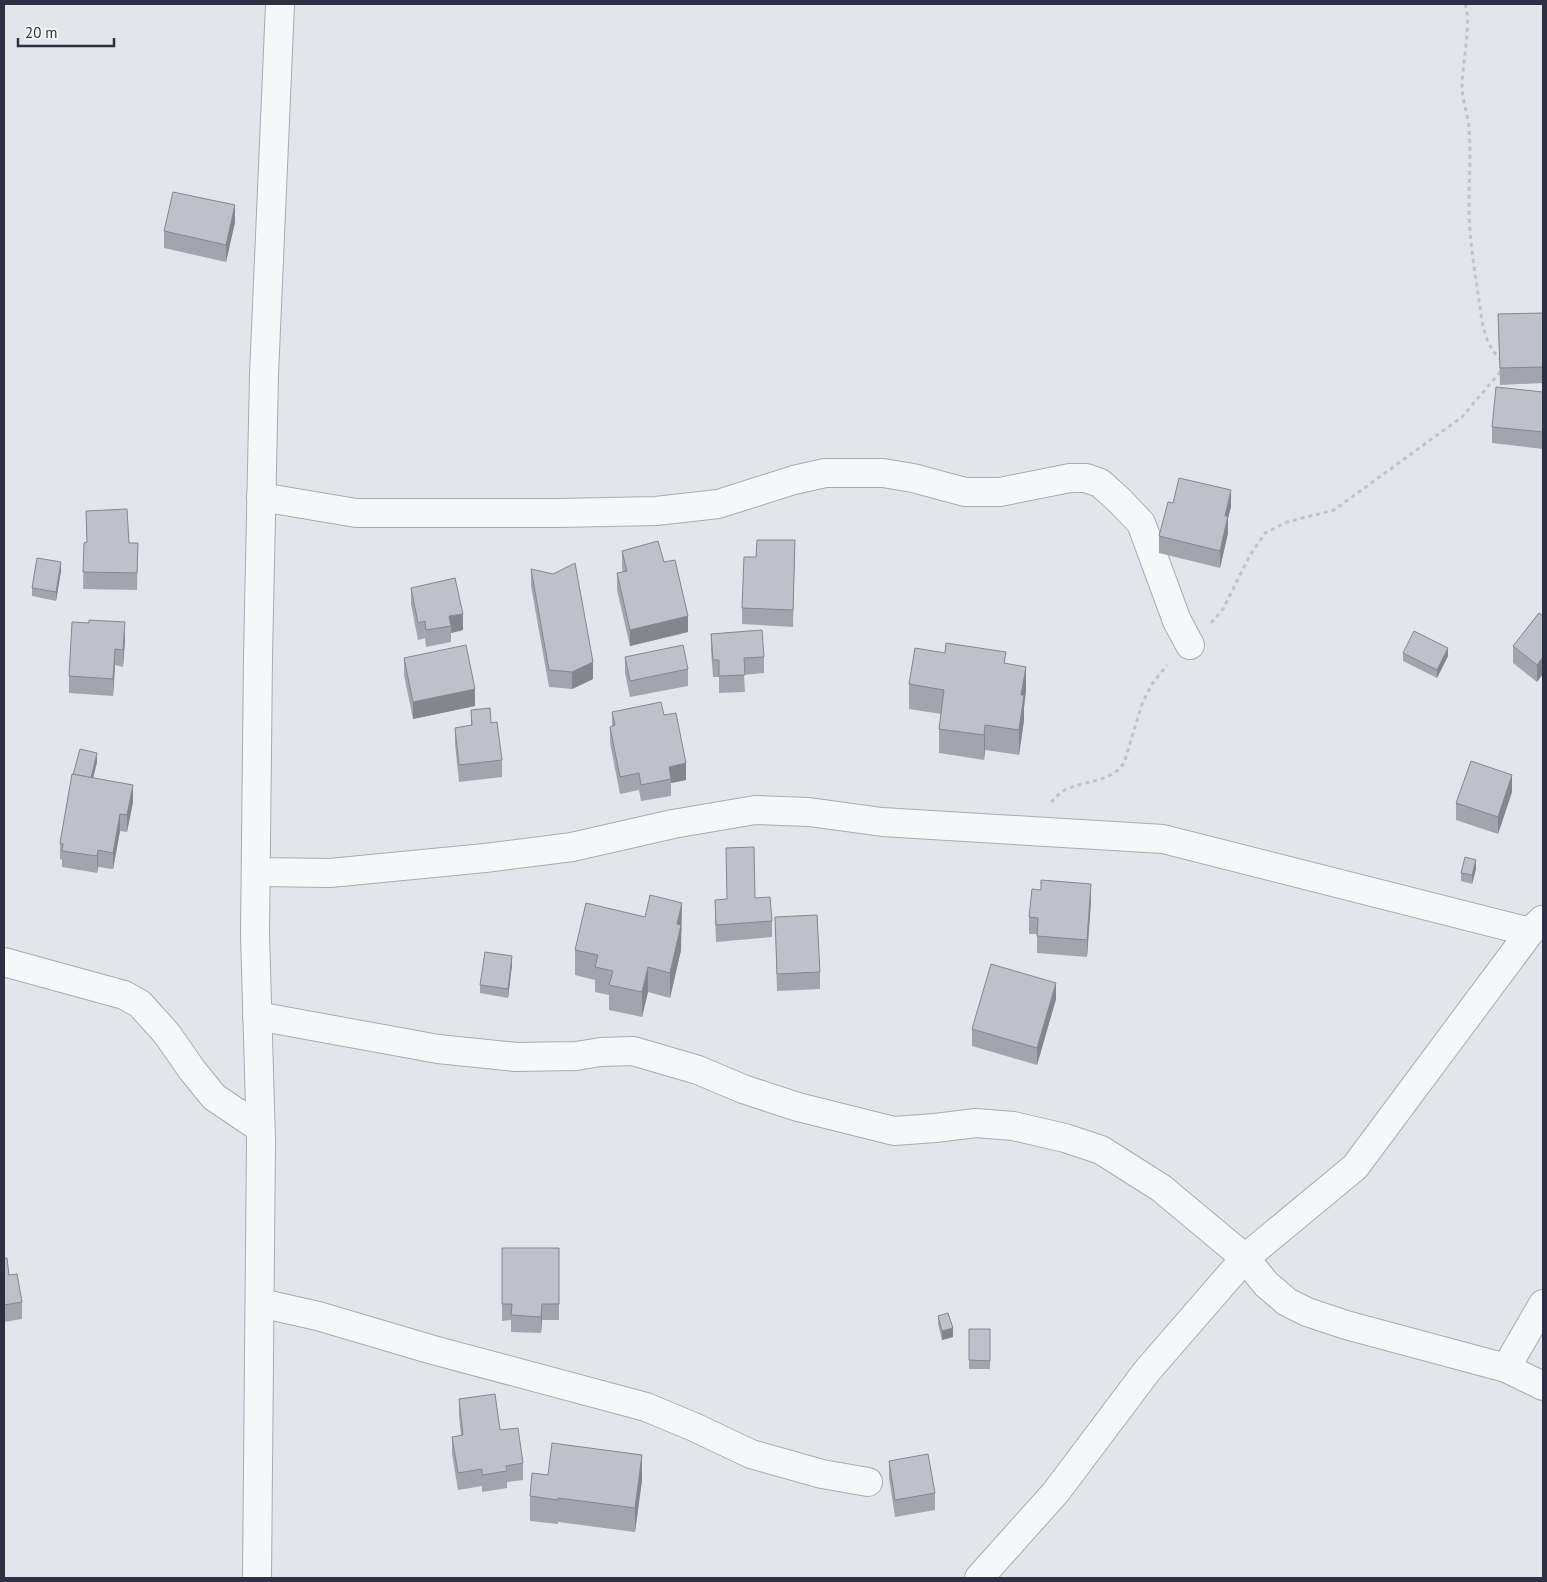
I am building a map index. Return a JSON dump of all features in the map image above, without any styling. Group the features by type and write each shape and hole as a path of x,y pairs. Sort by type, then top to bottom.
{"street":[{"path":"257,1578 260,1128 255,935 261,497 264,375 280,4"},
{"path":"261,497 356,513 656,511 718,504 794,480 825,473 883,473 913,478 965,492 1000,492 1070,478 1086,478 1100,484 1141,523 1177,621 1190,645"},
{"path":"256,872 330,874 572,847 674,824 755,810 810,812 882,822 1163,839 1537,926 1354,1167 1245,1258 1147,1371 1056,1492 979,1578"},
{"path":"4,962 124,995 140,1004 167,1034 214,1097 260,1128"},
{"path":"257,1016 438,1049 516,1058 576,1056 601,1052 633,1051 698,1070 743,1089 798,1107 894,1131 976,1123 1013,1126 1065,1138 1101,1150 1161,1188 1245,1258 1266,1284 1287,1302 1307,1312 1346,1325 1506,1368 1543,1386"},
{"path":"260,1303 318,1316 433,1350 646,1407 694,1426 751,1454 822,1474 868,1482"},
{"path":"1506,1368 1543,1304"}],"path":[{"path":"1026,831 1041,812 1062,792 1118,772 1124,763 1142,704 1152,684 1168,665 1208,627 1222,609 1249,557 1265,533 1287,522 1334,510 1462,417 1505,365 1492,352 1484,332 1475,272 1469,208 1471,163 1469,125 1462,90 1467,24 1467,8 1464,4"}],"building":[{"path":"173,192 235,205 226,245 164,231"},
{"path":"1543,313 1543,367 1500,368 1498,314"},
{"path":"1496,387 1543,392 1543,432 1492,427"},
{"path":"1179,478 1231,490 1225,516 1228,516 1220,551 1159,536 1168,502 1173,503"},
{"path":"127,509 129,543 138,543 137,573 83,572 84,543 87,542 86,511"},
{"path":"757,540 795,540 793,610 742,608 744,557 756,557"},
{"path":"658,541 664,562 675,560 688,616 630,630 617,573 627,571 622,551"},
{"path":"37,558 61,562 56,592 32,588"},
{"path":"575,563 593,662 572,672 549,670 531,569 553,574"},
{"path":"455,578 463,614 449,616 451,626 426,630 425,621 418,623 411,588"},
{"path":"1539,613 1543,616 1543,657 1537,665 1513,646"},
{"path":"89,620 125,622 123,650 115,649 113,679 69,676 72,622 89,623"},
{"path":"762,630 764,657 744,658 745,675 719,676 719,660 713,660 711,634"},
{"path":"1414,631 1448,648 1437,670 1403,653"},
{"path":"946,643 1006,652 1004,663 1026,667 1021,695 1024,695 1019,730 985,725 984,735 939,729 944,690 909,684 915,648 945,653"},
{"path":"466,645 475,689 413,702 404,658"},
{"path":"683,645 688,669 630,681 625,657"},
{"path":"661,702 664,715 676,713 686,763 669,767 671,779 641,785 639,773 620,777 610,727 615,725 612,712"},
{"path":"490,708 491,723 497,722 502,760 459,765 455,728 472,725 471,710"},
{"path":"80,749 97,753 91,778 73,775"},
{"path":"1471,761 1512,775 1498,817 1456,803"},
{"path":"72,774 133,785 127,815 120,814 113,853 98,850 97,856 62,851 63,844 60,843"},
{"path":"754,847 755,898 770,897 772,921 716,925 715,900 727,899 726,848"},
{"path":"1465,857 1476,860 1472,875 1461,873"},
{"path":"1041,880 1091,884 1087,940 1037,936 1038,918 1029,917 1032,889 1041,890"},
{"path":"650,895 682,903 677,924 681,925 670,973 648,967 642,992 609,985 613,971 595,967 598,955 575,950 586,903 645,917"},
{"path":"817,915 820,972 777,974 775,917"},
{"path":"485,952 512,956 508,989 480,985"},
{"path":"991,964 1056,983 1037,1048 972,1029"},
{"path":"502,1248 559,1248 559,1304 542,1304 541,1317 511,1315 512,1304 502,1304"},
{"path":"4,1258 7,1258 9,1275 17,1274 22,1302 4,1305"},
{"path":"948,1313 953,1328 942,1331 938,1316"},
{"path":"969,1329 990,1329 990,1361 969,1360"},
{"path":"495,1394 500,1430 518,1428 523,1463 506,1466 507,1471 482,1475 482,1469 458,1473 452,1437 463,1435 459,1399"},
{"path":"552,1443 642,1455 635,1508 530,1496 532,1473 548,1475"},
{"path":"928,1454 935,1493 895,1500 889,1461"}]}
